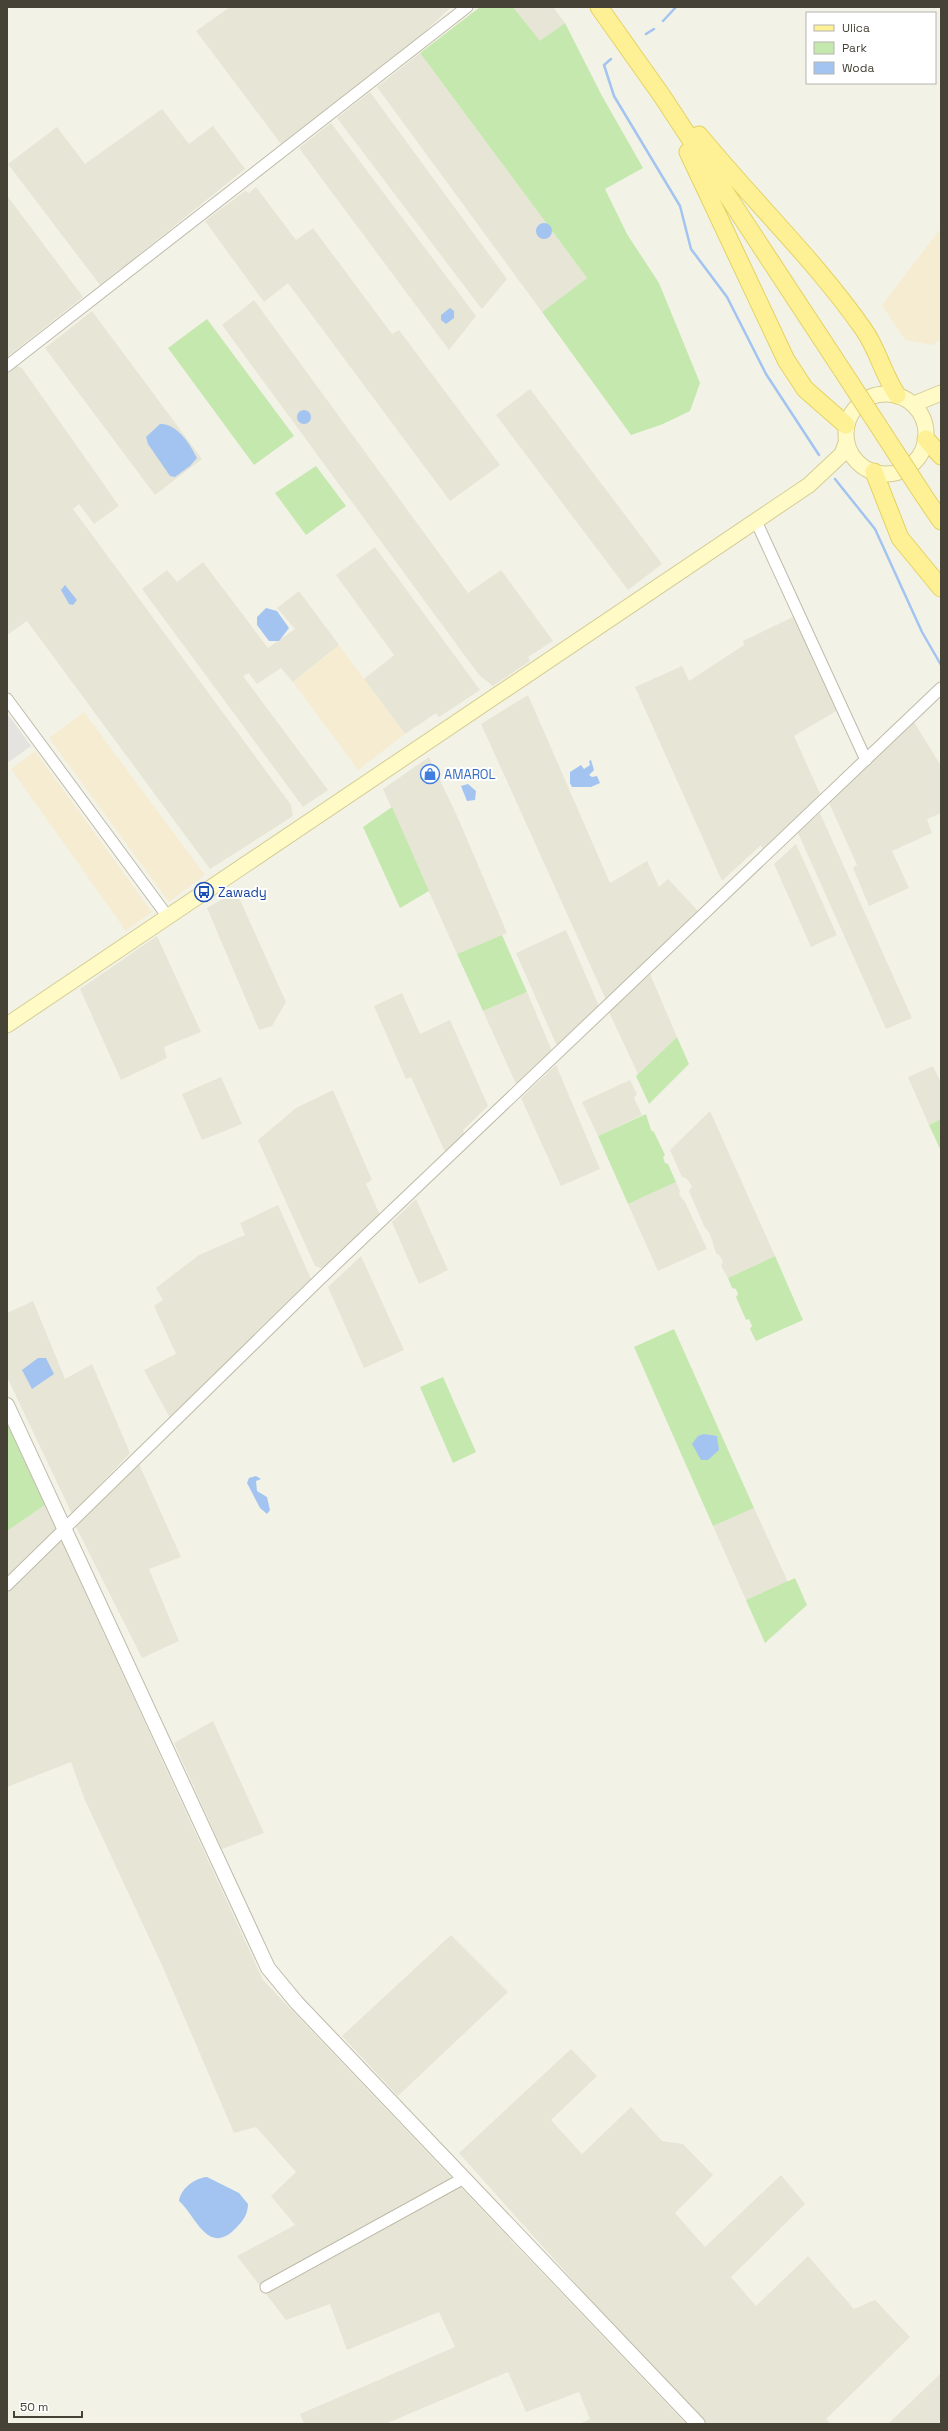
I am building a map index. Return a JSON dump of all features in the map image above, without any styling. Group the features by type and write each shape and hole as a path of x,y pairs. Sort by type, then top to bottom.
{"main road":[{"path":"599,7 662,96 941,521"},
{"path":"662,96 689,122 720,160 807,256 848,308 878,354 896,395"},
{"path":"662,96 786,360 805,389 846,425"},
{"path":"7,1025 809,485 842,454 846,443 846,425 851,413 859,403 870,396 883,393 896,395 914,404 924,420 926,439 919,457 908,468 894,473 850,466 809,485"},
{"path":"914,404 941,393"},
{"path":"924,420 941,401"},
{"path":"926,439 941,456"},
{"path":"846,443 852,456 868,469 900,538 941,588"}],"street":[{"path":"7,366 467,7"},
{"path":"756,521 866,760"},
{"path":"7,1585 495,1110 941,688"},
{"path":"7,699 168,917"},
{"path":"7,1405 63,1530 268,1968 285,1990 698,2424"},
{"path":"266,2287 464,2178"}],"shaded area":[{"path":"230,7 451,7 414,42 281,144 196,31"},
{"path":"513,7 553,7 565,23 540,42"},
{"path":"420,53 587,278 542,312 377,87"},
{"path":"370,92 507,279 483,308 481,308 337,118"},
{"path":"162,109 189,144 213,126 245,169 137,256 139,259 124,271 121,268 100,285 8,164 57,127 85,164"},
{"path":"331,123 476,316 449,350 299,148"},
{"path":"256,187 296,240 313,228 392,334 399,330 500,465 450,501 288,283 264,302 205,221 245,191 249,193"},
{"path":"8,197 83,297 7,357 7,198"},
{"path":"941,228 941,339 932,345 905,340 882,305"},
{"path":"254,300 468,593 501,570 553,641 528,657 530,661 493,686 479,675 222,325"},
{"path":"92,311 202,459 155,495 45,348"},
{"path":"16,366 22,368 119,506 94,524 79,504 73,509 291,805 293,816 210,869 27,621 7,635 7,373"},
{"path":"530,389 662,564 628,590 496,415"},
{"path":"375,547 480,690 439,717 436,713 405,734 364,679 394,655 336,575"},
{"path":"203,562 268,648 295,629 277,608 299,591 339,645 293,682 281,668 257,684 249,673 243,676 328,790 303,807 142,589 167,570 177,582"},
{"path":"795,616 838,710 794,736 821,796 763,850 761,845 722,881 635,687 682,666 689,681 744,645 743,641"},
{"path":"339,645 405,734 358,770 293,682"},
{"path":"528,695 610,883 647,861 659,887 668,879 699,912 606,1000 481,724"},
{"path":"84,712 205,875 169,902 49,738"},
{"path":"7,713 31,746 7,763"},
{"path":"914,722 941,766 941,813 927,819 932,833 892,851 909,888 869,906 853,868 857,865 829,803"},
{"path":"35,751 152,912 126,931 11,769"},
{"path":"429,757 458,818 507,933 457,954 383,789"},
{"path":"820,813 912,1018 886,1029 798,833"},
{"path":"796,844 837,935 811,947 774,864"},
{"path":"236,891 286,1002 272,1026 259,1030 207,908"},
{"path":"566,930 599,1006 557,1046 516,953"},
{"path":"157,936 201,1032 164,1047 167,1058 121,1080 80,989"},
{"path":"650,974 677,1037 638,1074 609,1012"},
{"path":"527,992 552,1051 516,1084 483,1011"},
{"path":"402,993 420,1034 450,1020 488,1106 463,1130 465,1135 446,1154 411,1077 406,1079 374,1006"},
{"path":"556,1065 600,1169 561,1186 521,1098"},
{"path":"933,1066 941,1083 941,1119 929,1125 908,1077"},
{"path":"221,1077 242,1124 202,1140 182,1094"},
{"path":"630,1080 637,1094 634,1098 642,1115 598,1136 582,1102"},
{"path":"333,1090 372,1180 366,1184 380,1215 324,1269 315,1266 258,1140 296,1108"},
{"path":"710,1111 775,1256 728,1278 721,1266 723,1262 720,1256 716,1253 710,1234 704,1226 689,1191 692,1186 686,1178 682,1177 670,1150"},
{"path":"676,1182 680,1191 679,1194 685,1202 707,1249 658,1271 628,1204"},
{"path":"416,1199 448,1270 419,1284 392,1222"},
{"path":"278,1205 312,1281 171,1420 144,1370 176,1354 154,1306 163,1300 156,1288 199,1255 245,1235 240,1223"},
{"path":"361,1256 404,1350 364,1368 328,1287"},
{"path":"33,1301 65,1379 92,1364 130,1453 72,1514 7,1377 7,1313"},
{"path":"139,1464 181,1557 149,1569 179,1641 142,1658 75,1525"},
{"path":"45,1505 263,1980 686,2424 579,2424 590,2419 579,2392 526,2412 508,2372 385,2424 304,2424 300,2414 455,2347 439,2312 347,2350 330,2304 286,2320 237,2256 295,2225 271,2196 296,2172 256,2127 234,2133 161,1963 84,1798 71,1762 7,1787 7,1531"},
{"path":"754,1508 788,1582 746,1600 713,1526"},
{"path":"213,1721 264,1833 222,1849 174,1743"},
{"path":"451,1935 508,1992 398,2096 342,2036"},
{"path":"571,2049 597,2076 551,2120 582,2154 631,2107 662,2141 683,2144 713,2175 675,2213 705,2247 781,2175 805,2204 731,2277 756,2306 808,2256 854,2309 875,2300 910,2337 826,2419 831,2424 708,2424 614,2326 459,2153"},
{"path":"941,2373 941,2424 888,2424"}],"green space":[{"path":"480,7 513,7 540,41 565,23 601,94 643,168 605,189 627,234 659,283 700,383 690,411 663,424 631,435 542,312 587,278 420,53"},
{"path":"207,319 294,436 254,465 168,348"},
{"path":"316,466 346,506 306,535 275,493"},
{"path":"392,807 429,891 400,908 363,827"},
{"path":"502,935 527,992 483,1011 457,954"},
{"path":"677,1037 689,1064 649,1104 636,1076"},
{"path":"646,1114 651,1130 654,1132 665,1155 663,1157 665,1163 668,1164 676,1182 628,1204 598,1136"},
{"path":"941,1119 941,1151 929,1125"},
{"path":"775,1256 803,1320 756,1341 750,1329 752,1326 749,1319 746,1320 736,1297 738,1294 736,1289 732,1288 728,1278"},
{"path":"674,1329 754,1508 713,1526 634,1347"},
{"path":"443,1377 476,1452 453,1463 420,1387"},
{"path":"7,1424 45,1505 7,1531"},
{"path":"795,1578 807,1605 765,1643 746,1600"}],"water":[{"path":"541,223 547,223 552,228 550,237 547,239 541,239 536,234 536,228"},
{"path":"450,308 454,311 454,318 446,324 441,320 441,315"},
{"path":"301,410 307,410 311,414 311,420 307,424 301,424 297,420 297,414"},
{"path":"160,424 172,427 182,435 197,458 190,466 175,477 170,476 148,444 146,437"},
{"path":"65,585 77,600 73,605 69,604 61,590"},
{"path":"266,608 277,611 289,628 279,641 269,641 257,625 257,617"},
{"path":"591,760 594,770 589,775 592,777 597,776 600,783 591,787 572,787 570,783 570,772 581,765 584,769 590,765 589,761"},
{"path":"468,784 476,791 475,800 467,801 461,786"},
{"path":"38,1358 46,1358 54,1374 32,1389 22,1370"},
{"path":"704,1434 717,1436 719,1450 708,1460 701,1460 692,1444 698,1436"},
{"path":"256,1476 261,1479 256,1481 257,1491 267,1497 270,1510 267,1514 260,1508 247,1483 249,1478"},
{"path":"207,2177 239,2193 248,2204 246,2214 239,2225 226,2236 218,2238 210,2236 203,2231 179,2201 180,2196 189,2184 198,2179"}],"waterway":[{"path":"663,21 676,7"},
{"path":"646,34 654,29"},
{"path":"611,59 604,65 614,96 680,206 691,249 727,297 766,374 819,455"},
{"path":"835,479 875,529 922,632 941,665"}],"place":[{"name":"AMAROL","path":"430,774"},
{"name":"Zawady","path":"204,892"}]}
